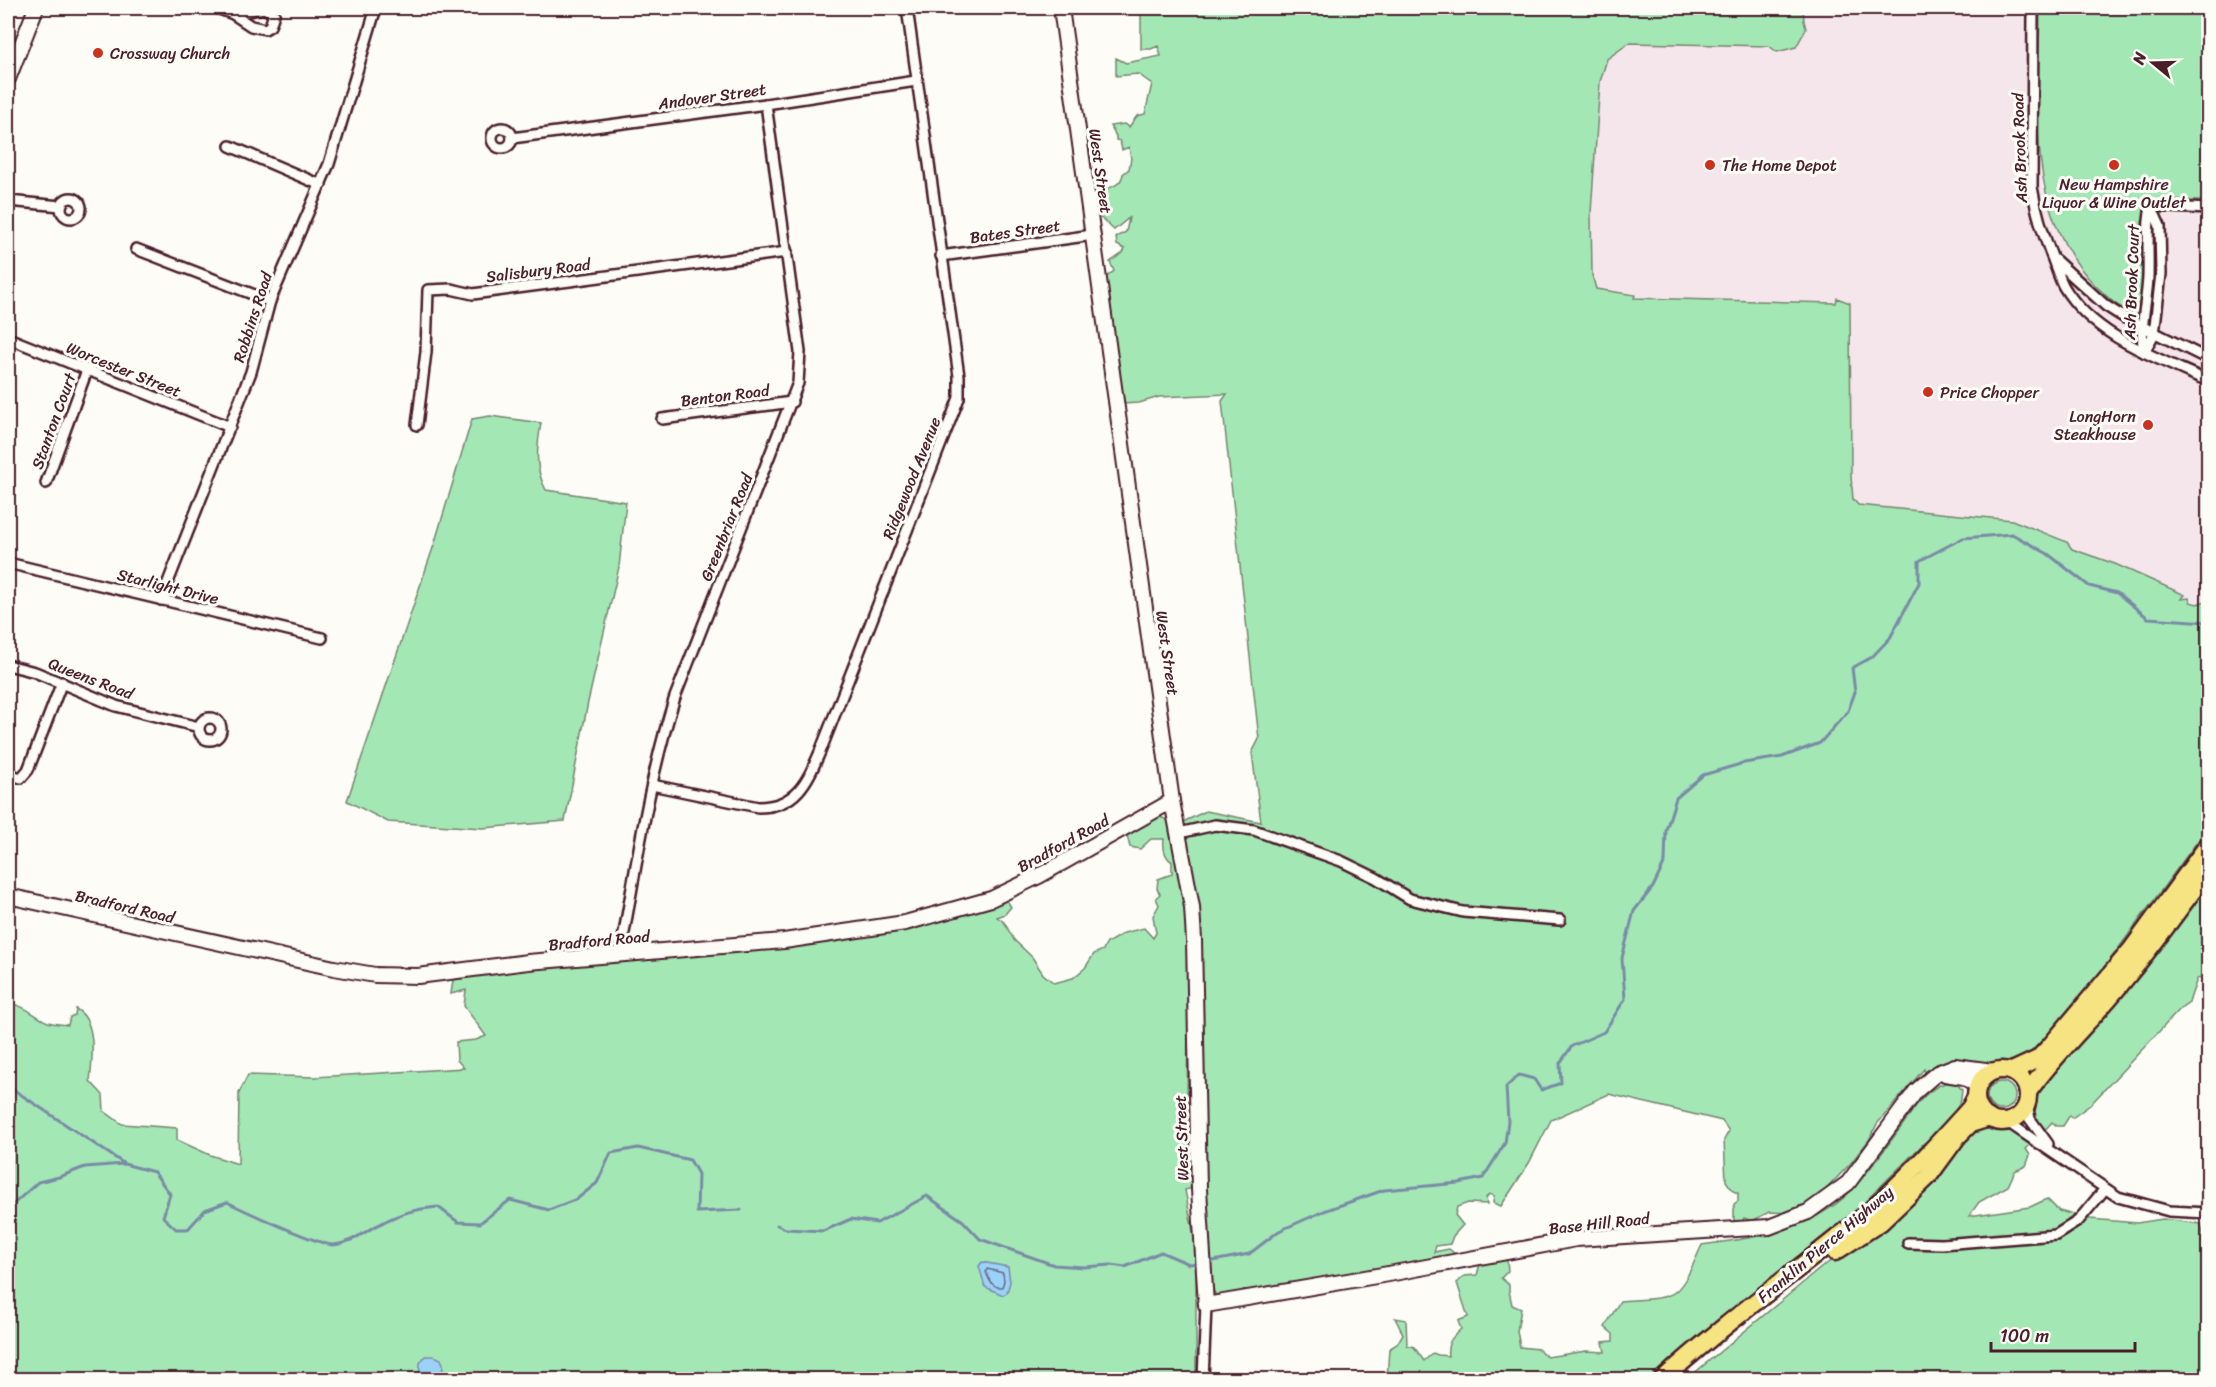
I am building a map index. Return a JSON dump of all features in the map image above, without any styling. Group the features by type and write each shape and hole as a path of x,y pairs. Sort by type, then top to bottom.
{"highway":[{"path":"2012,1071 2038,1059 2051,1046 2131,950 2208,845"},
{"path":"2028,1098 2022,1078 2006,1070 1993,1071 1983,1077 1977,1092 1979,1108 1989,1118 1999,1122 2006,1121 2016,1118 2023,1112 2044,1069 2135,965 2208,870"},
{"name":"Franklin Pierce Highway","path":"1662,1380 1797,1268 1845,1233 1910,1173 1970,1108 1977,1092"},
{"name":"Franklin Pierce Highway","path":"1678,1380 1824,1260 1881,1222 1928,1177 1958,1136 1970,1124 1989,1118"}],"street":[{"path":"8,79 36,8"},
{"path":"216,8 232,14"},
{"name":"Robbins Road","path":"161,600 255,359 270,301 321,185 376,8"},
{"name":"Ridgewood Avenue","path":"652,785 758,807 771,807 791,798 806,781 958,398 959,376 907,8"},
{"name":"West Street","path":"1061,8 1172,801 1192,907 1199,1189 1206,1305"},
{"name":"Ash Brook Road","path":"2033,8 2032,187 2036,214 2064,286 2079,306 2105,328 2144,352 2208,381"},
{"name":"Andover Street","path":"512,138 766,104 916,81"},
{"name":"Greenbriar Road","path":"620,955 652,785 675,697 798,383 800,352 766,104"},
{"path":"230,147 321,185"},
{"path":"8,201 62,206"},
{"name":"Ash Brook Court","path":"2151,206 2208,210"},
{"name":"Ash Brook Court","path":"2144,352 2141,327 2148,280 2148,221 2151,206"},
{"name":"Ash Brook Court","path":"2144,352 2154,334 2161,258 2160,226 2151,206"},
{"name":"Bates Street","path":"941,256 1093,235"},
{"path":"136,249 270,301"},
{"name":"Salisbury Road","path":"417,425 426,352 428,290 451,289 473,294 787,252"},
{"path":"2053,258 2106,306 2154,334 2208,359"},
{"name":"Worcester Street","path":"8,338 230,427"},
{"name":"Stanton Court","path":"46,483 87,370"},
{"name":"Benton Road","path":"662,418 792,402"},
{"name":"Starlight Drive","path":"8,563 322,639"},
{"name":"Queens Road","path":"8,665 62,682 116,706 199,727"},
{"path":"8,774 21,778 28,770 62,682"},
{"name":"Bradford Road","path":"8,896 222,944 375,975 418,976 528,962 784,941 926,919 991,899 1039,876 1172,801"},
{"path":"1179,833 1215,825 1254,830 1341,861 1376,878 1410,899 1463,912 1560,920"},
{"path":"1937,1073 1955,1066 1993,1071"},
{"path":"1937,1073 1964,1077 1977,1092"},
{"name":"Base Hill Road","path":"1206,1305 1576,1239 1769,1227 1808,1212 1848,1183 1916,1091 1937,1073"},
{"path":"2028,1098 2030,1119 2055,1153"},
{"path":"2006,1121 2055,1153 2104,1190 2118,1197 2169,1211 2208,1213"},
{"path":"1908,1244 1942,1244 2056,1235 2078,1221 2104,1190"},
{"path":"1203,1380 1206,1305"}],"shaded area":[{"path":"8,8 17,8 8,36"},
{"path":"1614,8 2040,8 2038,139 2043,188 2091,280 2116,304 2130,311 2143,287 2142,222 2151,206 2208,209 2208,622 1848,511 1579,297 1580,33"}],"green space":[{"path":"1145,8 1803,8 1806,29 1796,47 1777,52 1769,46 1629,43 1607,59 1600,82 1591,212 1592,275 1596,289 1635,295 1634,298 1836,303 1837,298 1850,303 1851,477 1853,499 1858,505 2012,520 2067,542 2072,549 2115,564 2185,595 2181,599 2189,598 2190,602 2197,604 2208,600 2208,827 2095,980 2032,1056 2011,1066 1982,1066 1959,1062 1934,1066 1925,1072 1924,1069 1877,1124 1869,1140 1850,1164 1811,1205 1799,1206 1793,1213 1769,1212 1752,1221 1744,1218 1741,1224 1734,1222 1734,1204 1738,1201 1738,1193 1733,1191 1726,1181 1724,1140 1729,1131 1722,1121 1609,1094 1551,1120 1529,1163 1501,1206 1493,1203 1494,1196 1489,1194 1486,1198 1487,1204 1468,1203 1457,1207 1455,1215 1463,1225 1453,1236 1450,1244 1436,1246 1434,1252 1449,1249 1458,1256 1226,1298 1215,1294 1210,1282 1203,1122 1204,1037 1201,985 1183,822 1206,811 1261,822 1252,753 1259,739 1222,401 1227,394 1159,397 1139,403 1122,404 1116,378 1120,370 1111,335 1104,279 1114,271 1110,262 1125,249 1117,245 1116,237 1126,232 1129,218 1114,230 1093,211 1092,201 1104,190 1119,183 1123,174 1129,169 1131,158 1129,147 1122,150 1120,141 1116,140 1110,126 1124,124 1129,127 1137,116 1145,114 1152,84 1138,74 1116,76 1116,58 1126,63 1161,56 1158,46 1141,49 1141,15"},
{"path":"2040,8 2208,8 2208,201 2159,199 2151,206 2142,222 2144,242 2141,303 2136,309 2130,311 2108,298 2097,287 2073,258 2056,226 2046,191 2040,155 2038,81"},
{"path":"490,416 541,423 538,465 546,490 626,502 619,567 588,702 565,821 483,828 388,822 347,801 434,545 472,419"},
{"path":"1159,817 1169,820 1189,912 1187,1109 1188,1155 1192,1188 1185,1190 1196,1247 1196,1379 8,1380 8,1005 23,1008 48,1022 68,1025 76,1009 88,1022 91,1032 90,1081 103,1095 104,1111 122,1124 177,1128 177,1140 210,1155 238,1164 239,1093 248,1075 315,1077 464,1068 457,1060 456,1042 476,1040 486,1036 464,1006 466,990 451,994 453,980 537,966 654,955 682,956 782,947 1005,897 1011,907 1005,914 997,917 1004,922 1014,940 1032,957 1043,974 1054,983 1073,978 1085,968 1094,954 1103,950 1107,943 1124,933 1144,928 1153,938 1156,933 1153,916 1159,905 1156,898 1160,894 1157,889 1158,879 1172,874 1172,862 1167,858 1164,839 1151,839 1140,849 1130,847 1126,832"},
{"path":"2208,882 2208,976 2197,979 2189,1002 2090,1105 2072,1118 2070,1115 2063,1126 2057,1126 2052,1122 2043,1132 2032,1112 2034,1089"},
{"path":"2001,1082 2011,1086 2015,1096 2011,1106 2001,1110 1991,1106 1987,1096 1991,1086"},
{"path":"1945,1083 1957,1084 1962,1090 1961,1099 1951,1120 1938,1134 1924,1143 1858,1209 1653,1379 1387,1380 1389,1349 1397,1344 1403,1334 1395,1318 1406,1320 1407,1345 1414,1347 1424,1361 1433,1353 1448,1356 1450,1341 1461,1329 1458,1321 1468,1317 1457,1283 1464,1276 1477,1275 1480,1264 1507,1260 1508,1271 1501,1278 1509,1285 1512,1305 1521,1309 1517,1331 1520,1347 1538,1349 1547,1357 1586,1351 1605,1352 1603,1342 1613,1341 1613,1334 1605,1327 1620,1301 1657,1298 1676,1291 1688,1275 1702,1245 1781,1230 1817,1216 1834,1205 1862,1178 1917,1104 1929,1092"},
{"path":"1986,1126 2005,1128 2026,1139 2032,1143 2026,1149 2030,1155 2026,1166 2015,1171 2008,1186 1979,1202 1969,1216 2030,1207 2047,1199 2059,1211 2090,1219 2137,1223 2163,1219 2201,1224 2208,1261 2208,1379 1686,1380 1822,1267 1879,1227 1963,1138"}],"water":[{"path":"982,1262 1008,1267 1010,1282 1007,1293 1003,1295 985,1287 979,1266"},
{"path":"425,1356 441,1359 442,1379 419,1379 420,1363"}],"waterway":[{"path":"1208,1262 1249,1254 1279,1231 1324,1211 1384,1190 1459,1183 1483,1178 1505,1143 1508,1121 1506,1087 1519,1075 1534,1079 1541,1090 1561,1083 1560,1063 1572,1046 1604,1032 1625,999 1622,958 1634,911 1653,887 1665,862 1666,830 1676,798 1703,775 1744,763 1782,757 1820,743 1848,711 1855,692 1852,668 1872,657 1890,638 1919,583 1919,561 1963,538 2012,534 2048,554 2089,586 2117,593 2148,618 2208,622"},
{"path":"8,1086 123,1163"},
{"path":"8,1209 38,1182 85,1167 124,1164 154,1172 170,1194 163,1217 176,1229 188,1229 205,1210 227,1202 299,1234 334,1245 353,1239 394,1217 422,1209 438,1207 458,1222 480,1223 510,1200 549,1210 577,1199 597,1183 611,1153 638,1148 690,1160 698,1174 697,1212 741,1210"},
{"path":"777,1225 786,1229 823,1231 851,1219 877,1223 927,1196 963,1221 980,1239 1054,1265 1125,1267 1161,1252 1189,1264 1199,1263"}],"place":[{"name":"Crossway Church","path":"98,53"},
{"name":"The Home Depot","path":"1710,165"},
{"name":"New Hampshire Liquor & Wine Outlet","path":"2114,165"},
{"name":"Price Chopper","path":"1928,392"},
{"name":"LongHorn Steakhouse","path":"2148,425"}]}
